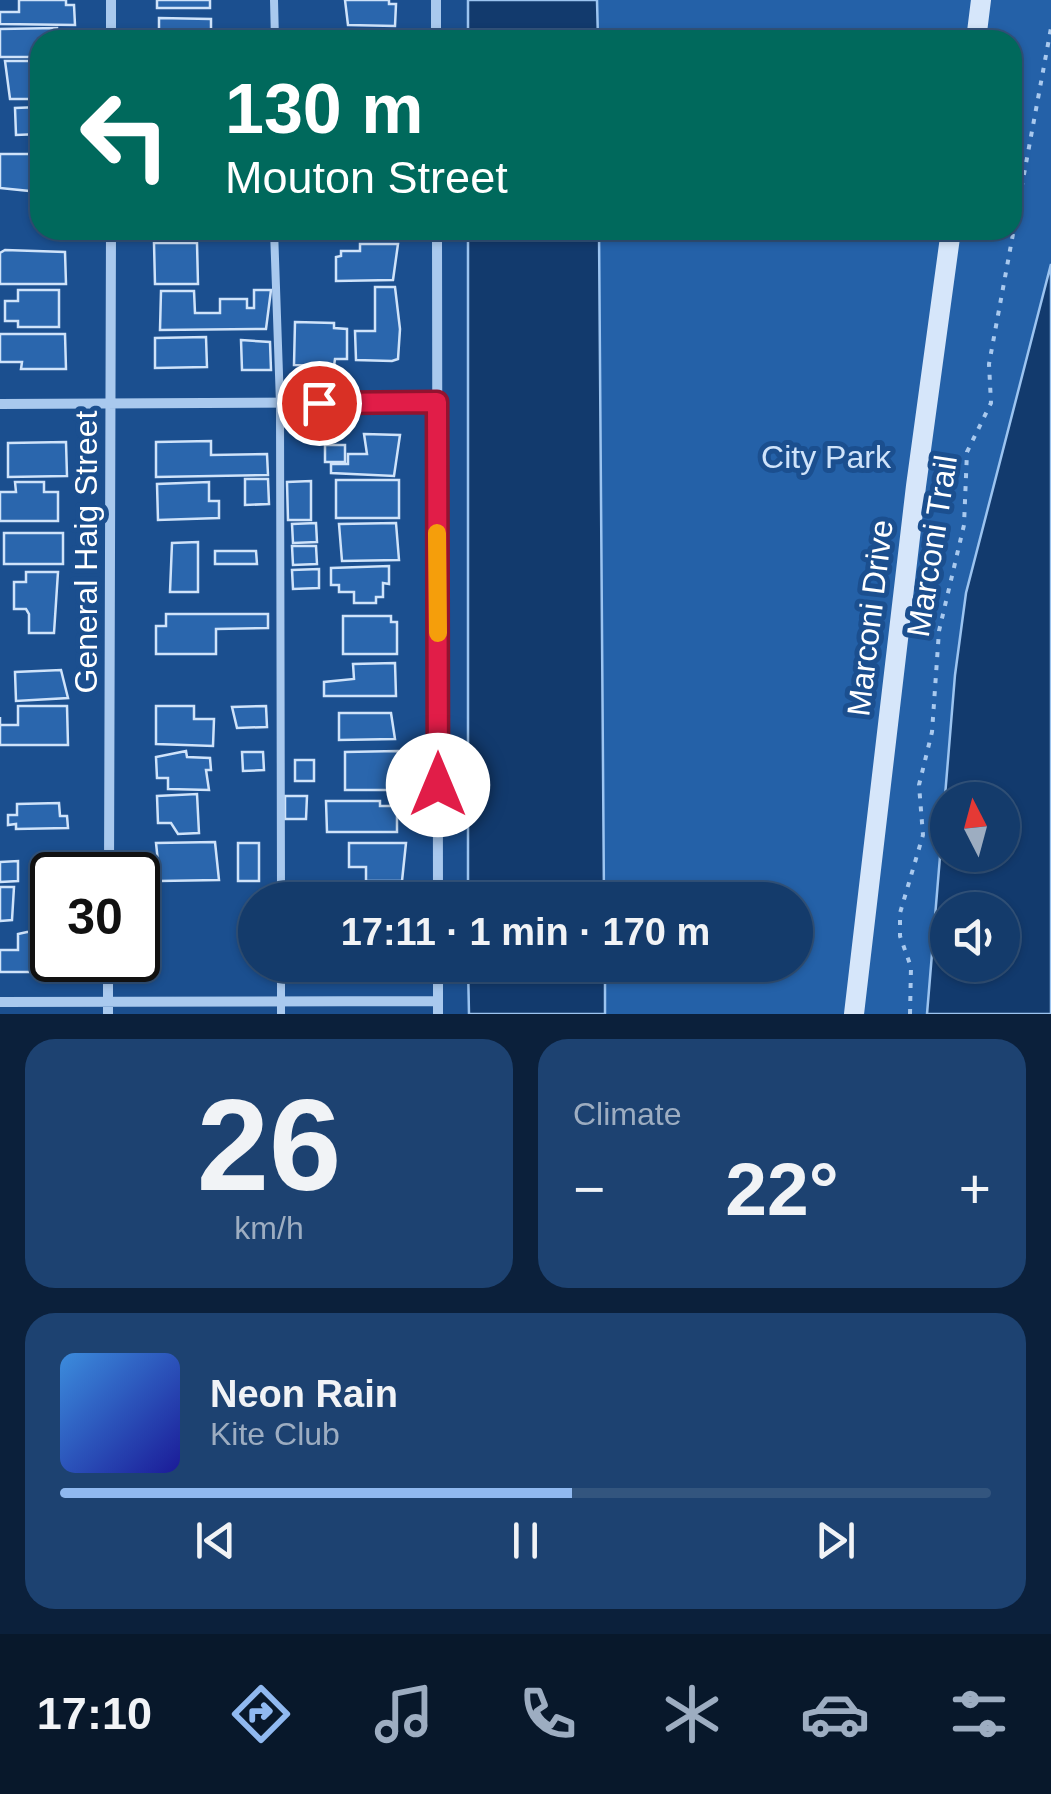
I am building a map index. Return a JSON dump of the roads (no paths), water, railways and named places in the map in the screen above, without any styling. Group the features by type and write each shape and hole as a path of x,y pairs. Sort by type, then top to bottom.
{"street":[{"path":"110,0 111,30"},
{"path":"436,0 436,30"},
{"path":"977,30 981,0"},
{"name":"General Haig Street","path":"109,852 111,240"},
{"path":"436,240 438,882"},
{"name":"Marconi Drive","path":"854,1014 916,486 950,240"},
{"path":"0,404 437,402"},
{"path":"108,982 108,1008"},
{"path":"438,982 438,1014"},
{"path":"0,1002 108,1008 281,1008 438,1001"}],"lane":[{"path":"274,0 274,30"},
{"path":"274,240 280,403 281,882"},
{"path":"281,982 281,1008"}],"park label":[{"name":"City Park","path":"826,457"}]}
